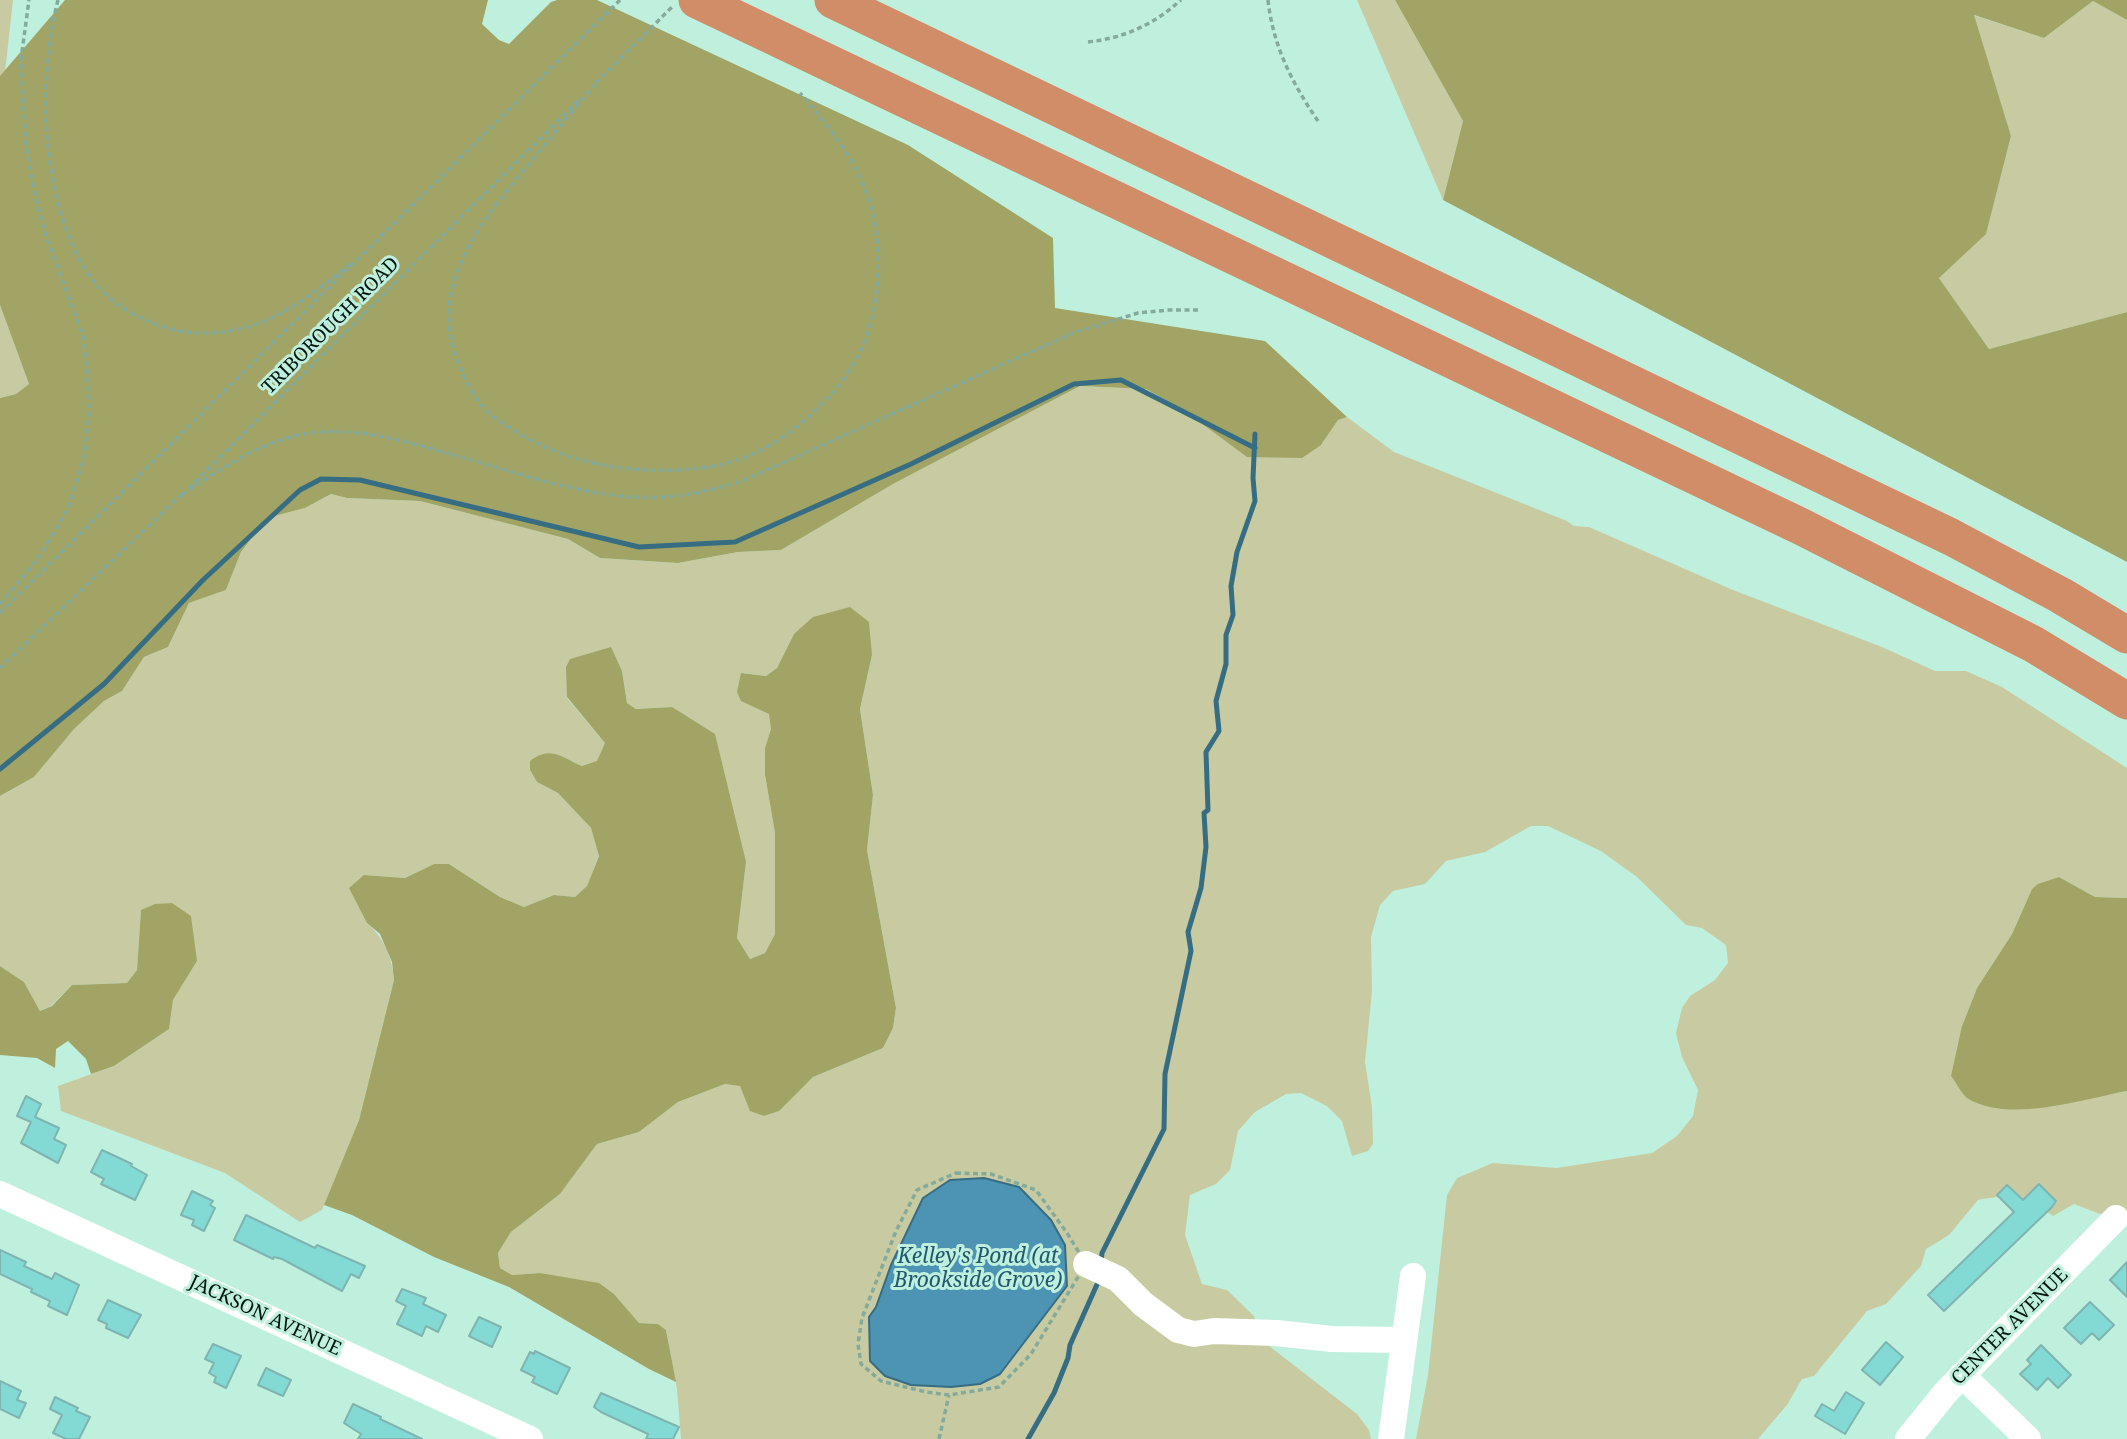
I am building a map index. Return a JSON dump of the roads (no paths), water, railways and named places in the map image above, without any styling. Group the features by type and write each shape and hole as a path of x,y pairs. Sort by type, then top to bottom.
{"highway":[{"path":"697,0 1800,526 2033,644 2127,701"},
{"path":"833,0 1951,537 2060,595 2127,635"}],"street":[{"name":"JACKSON AVENUE","path":"0,1194 530,1439"},
{"name":"CENTER AVENUE","path":"1908,1439 1962,1375 2116,1218"},
{"path":"1096,1268 1118,1279 1143,1304 1178,1330 1194,1334 1214,1331 1276,1333 1332,1339 1403,1340"},
{"path":"1391,1439 1413,1276"},
{"path":"1962,1375 2028,1439"}],"water":[{"name":"Kelley's Pond (at Brookside Grove)","path":"984,1178 1019,1187 1051,1220 1065,1245 1067,1286 1000,1374 980,1384 951,1387 911,1385 885,1376 870,1361 869,1317 876,1307 891,1265 923,1198 950,1180"}],"waterway":[{"path":"0,769 104,684 203,580 300,490 321,479 360,480 639,547 735,542 911,464 1074,384 1121,380 1255,448"},
{"path":"1101,1263 1102,1253 1164,1129 1165,1074 1191,951 1188,932 1201,888 1206,847 1206,752 1219,731 1216,701 1226,664 1226,635 1233,615 1231,586 1237,552 1255,501 1255,434"},
{"path":"1028,1439 1054,1393 1068,1358 1070,1345 1099,1280"}]}
